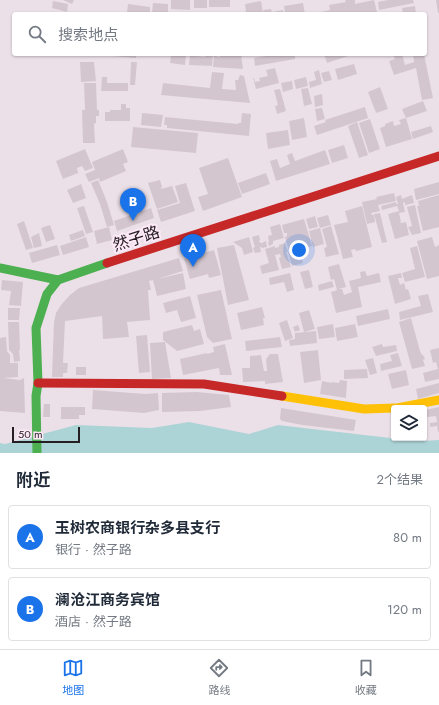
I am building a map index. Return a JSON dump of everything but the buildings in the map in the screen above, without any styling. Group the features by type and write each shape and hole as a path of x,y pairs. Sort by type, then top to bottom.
{"main road":[{"name":"然子路","path":"58,280 94,267 439,156"},
{"path":"0,268 58,280 47,294 36,328 38,383 36,396 36,453"},
{"path":"38,383 204,384 364,409 391,408"},
{"path":"412,405 439,400"}],"water":[{"path":"189,422 249,434 278,425 391,438 391,441 439,440 439,453 0,453 0,443 5,444 76,425 152,428"}],"traffic: fast":[{"path":"37,453 36,396 38,383 36,328 47,294 58,280 107,263"},
{"path":"0,268 58,280"}],"traffic: slow":[{"path":"282,396 364,409 391,408"},
{"path":"413,405 439,400"}],"traffic: jam":[{"path":"107,263 439,156"},
{"path":"38,383 204,384 282,396"}],"place":[{"name":"澜沧江商务宾馆","path":"133,221"},
{"name":"玉树农商银行杂多县支行","path":"193,267"}]}
